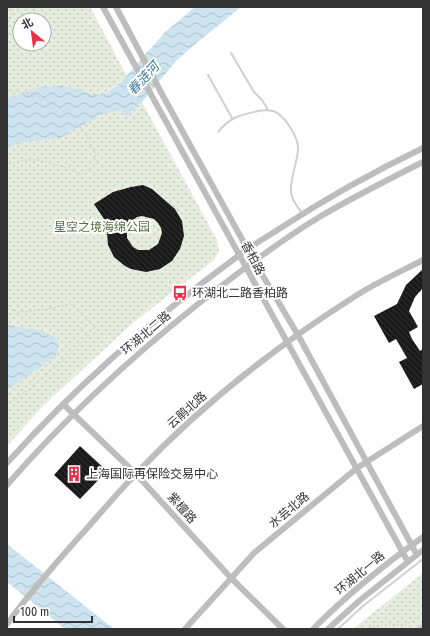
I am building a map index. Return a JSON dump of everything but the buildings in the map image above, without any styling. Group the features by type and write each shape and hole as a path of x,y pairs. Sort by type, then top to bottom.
{"main road":[{"name":"香柏路","path":"103,7 408,562"},
{"name":"香柏路","path":"116,7 163,96 254,261 298,335 417,555"},
{"name":"环湖北二路","path":"7,463 63,404 97,372 159,318 239,255 302,214 389,165 423,148"},
{"name":"环湖北二路","path":"7,485 32,456 105,382 245,267 321,216 423,162"},
{"name":"云鹃北路","path":"7,624 50,570 136,474 186,426 238,381 287,342 355,296 423,260"},
{"name":"紫檀路","path":"63,404 136,474 231,578 283,629"},
{"name":"水芸北路","path":"185,629 254,553 357,468 423,426"},
{"name":"环湖北一路","path":"313,629 403,551 423,537"},
{"name":"环湖北一路","path":"328,629 359,601 423,550"}],"street":[{"path":"419,629 423,626"}],"lane":[{"path":"231,53 254,92 262,100 268,110"},
{"path":"208,75 232,118"},
{"path":"218,132 232,118 240,115 268,110 274,111 284,119 292,130 298,148 291,190 293,199 302,214"},
{"path":"338,629 363,606 423,559"}],"path":[{"path":"7,26 14,7"},
{"path":"7,91 29,94 44,99 57,106 78,124 86,134 97,158 96,165 79,174 62,166 46,162 29,160 7,164"},
{"path":"7,308 19,312 42,310 71,304 95,327 85,339 54,369 7,405"},
{"path":"365,629 385,624 406,626 423,613"}],"green space":[{"name":"星空之境海绵公园","path":"7,7 90,7 127,76 108,93 126,116 142,102 217,240 219,251 214,260 134,322 43,406 7,446"},
{"path":"423,573 423,629 353,629"}],"water":[{"name":"春涟河","path":"195,7 241,7 177,60 142,102 126,116 121,110 102,114 60,138 23,142 7,147 7,99 40,87 62,86 82,90 94,95 108,93 121,82 165,32"},
{"path":"7,325 42,331 56,338 59,346 55,357 7,390"},
{"path":"7,544 114,629 65,629 7,582"}],"place":[{"name":"环湖北二路香柏路","path":"180,293"},
{"name":"上海国际再保险交易中心","path":"74,474"}]}
